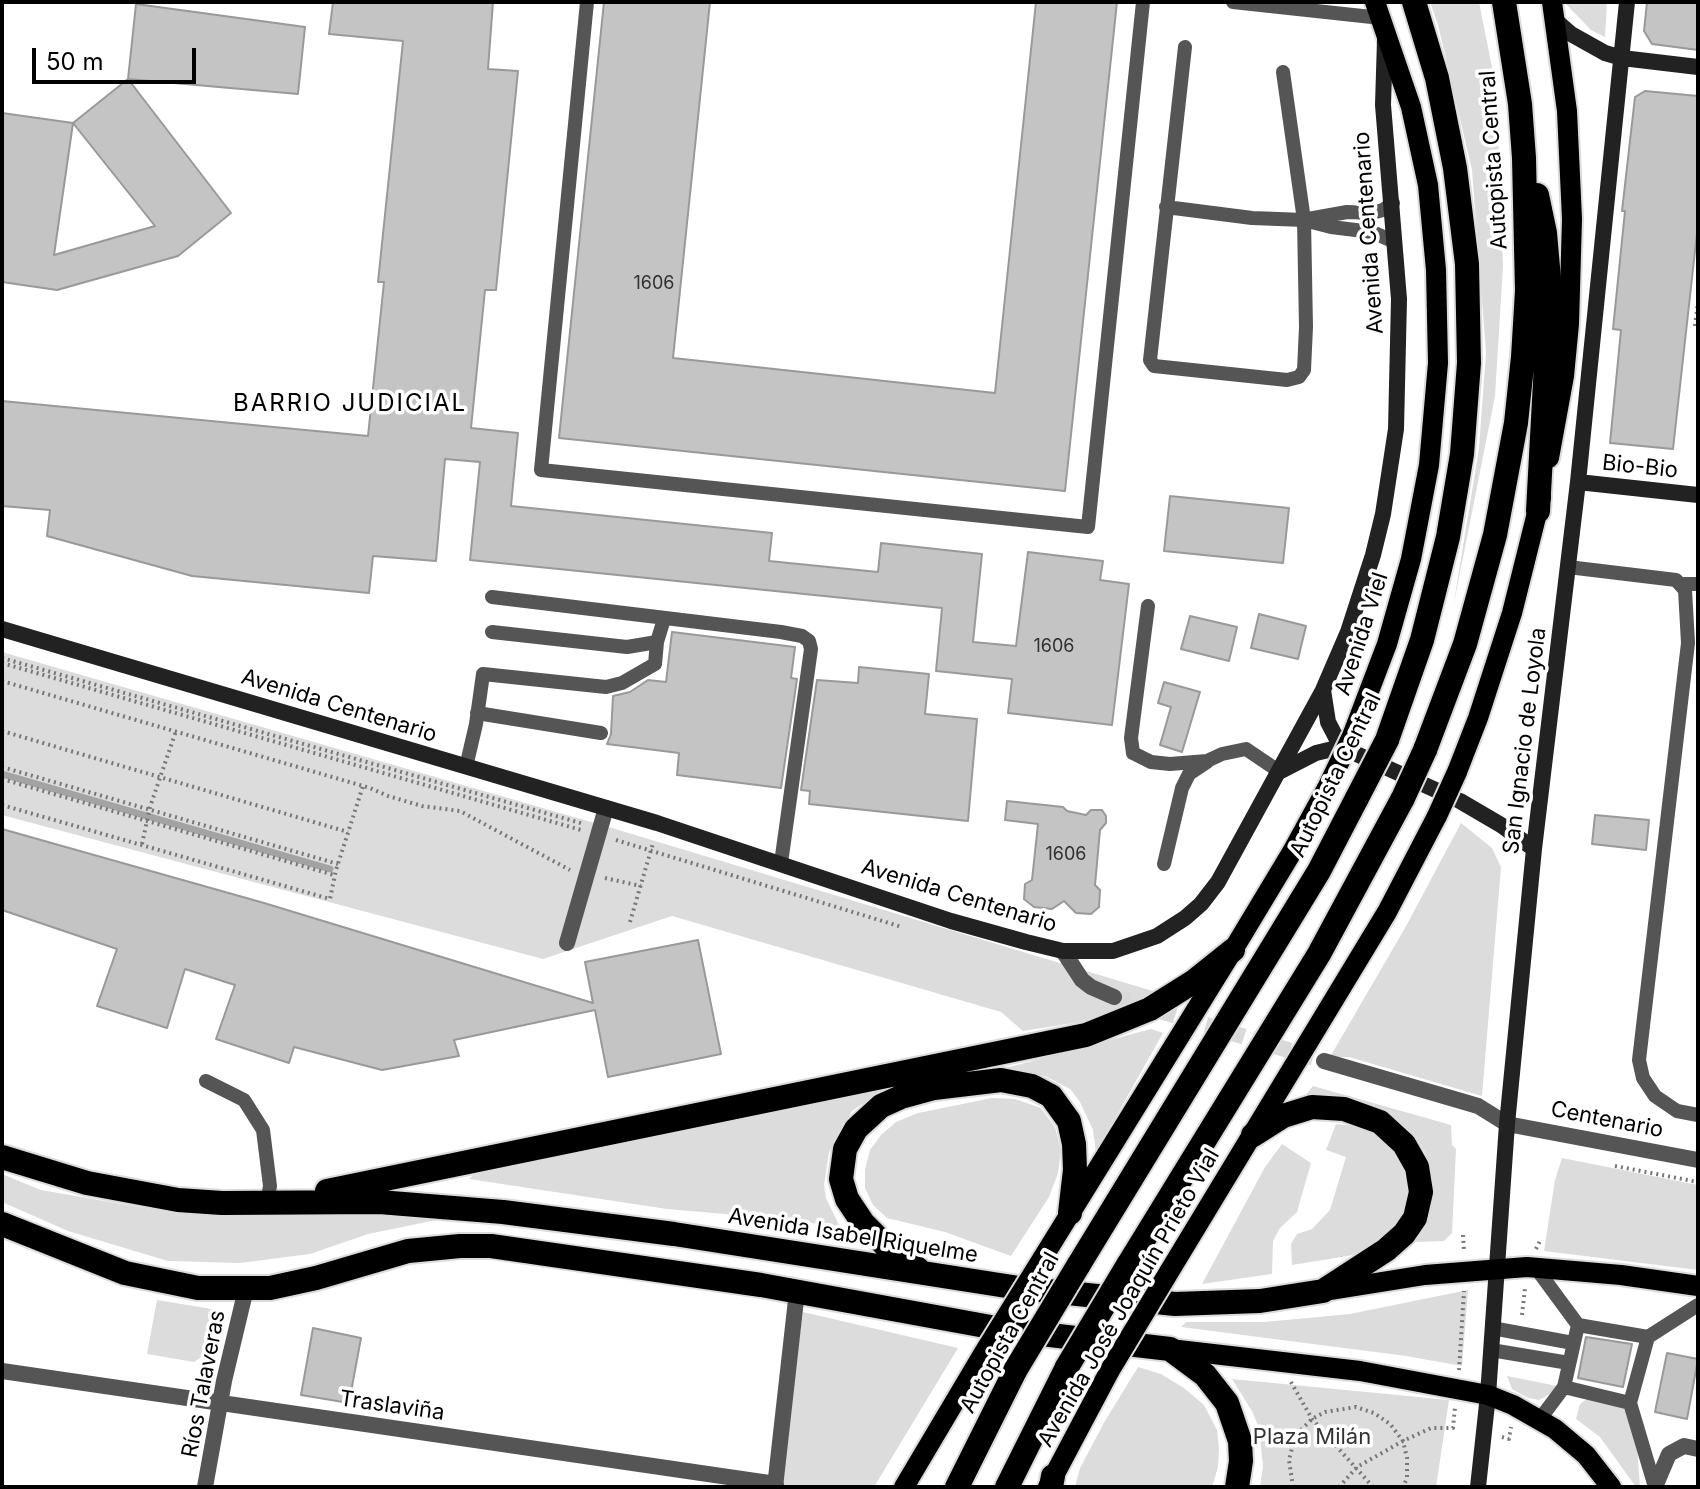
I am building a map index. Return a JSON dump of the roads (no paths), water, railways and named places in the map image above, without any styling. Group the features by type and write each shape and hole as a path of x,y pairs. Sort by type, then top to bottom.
{"highway":[{"name":"Autopista Central","path":"957,1487 1016,1369 1319,871 1387,740 1422,640 1448,537 1462,454 1469,363 1467,264 1455,168 1437,78 1414,2"},
{"name":"Autopista Central","path":"1007,1487 1067,1367 1312,967 1403,798 1451,685 1477,604 1507,479 1521,370 1527,291 1524,158 1515,64 1504,2"},
{"path":"1524,158 1540,207 1550,290 1538,511"},
{"path":"267,1203 1086,1035 1150,1009 1193,982 1233,950"},
{"path":"927,1274 887,1247 863,1223 851,1207 841,1179 842,1158 850,1139 872,1112 891,1100 934,1088 989,1080 1023,1083 1042,1091 1058,1103 1072,1131 1075,1170 1070,1213"},
{"path":"1253,1135 1293,1111 1312,1107 1335,1108 1363,1114 1380,1122 1399,1138 1414,1160 1421,1183 1421,1200 1410,1227 1369,1264 1323,1291"},
{"name":"Avenida Isabel Riquelme","path":"2,1157 49,1173 132,1193 207,1202 379,1202 503,1212 688,1236 1019,1288 1175,1304 1260,1301 1323,1291"},
{"path":"2,1224 149,1280 198,1288 246,1289 293,1284 408,1251 491,1246 797,1291 993,1328 1170,1349 1205,1375 1227,1403 1240,1441 1237,1487"}],"main road":[{"path":"1253,1135 1387,912 1437,816 1457,772 1501,650 1538,511 1564,376 1572,272 1571,167 1554,11"},
{"name":"Avenida Viel","path":"1070,1213 1233,950 1327,788 1387,644 1411,559 1429,465 1437,376 1436,270 1428,185 1411,107 1380,17"},
{"name":"Avenida José Joaquín Prieto Vial","path":"1051,1483 1110,1370 1253,1135"},
{"path":"904,1487 1070,1213"},
{"name":"Avenida Isabel Riquelme","path":"1323,1291 1425,1275 1496,1268 1621,1275 1698,1286"},
{"path":"1170,1349 1401,1378 1488,1395 1540,1419 1586,1455 1611,1487"}],"street":[{"name":"San Ignacio de Loyola","path":"1478,1487 1488,1395 1507,1124 1534,849 1578,482 1627,2"},
{"path":"1554,11 1589,45 1622,58 1698,67"},
{"name":"Avenida Centenario","path":"2,629 606,808 951,921 1063,951 1113,951 1157,936 1201,904 1218,882 1280,772 1323,690 1360,596 1383,514 1396,429 1399,299 1383,105 1380,17"},
{"name":"Bio-Bio","path":"1578,482 1698,495"},
{"path":"1323,690 1328,722 1346,742 1460,801 1534,849"},
{"path":"1280,772 1316,753 1346,742"},
{"path":"567,943 606,808"},
{"path":"1063,951 1082,980 1114,997"},
{"name":"Centenario","path":"1324,1061 1478,1106 1507,1124 1698,1160"},
{"name":"Ríos Talaveras","path":"205,1487 246,1289"},
{"path":"775,1486 797,1291"},
{"name":"Traslaviña","path":"2,1371 775,1486"},
{"path":"1655,1487 1669,1454 1684,1446 1698,1449"}],"lane":[{"path":"587,2 541,470 1088,527 1143,2"},
{"path":"1233,2 1380,17"},
{"path":"1185,47 1150,360 1154,366 1164,369 1287,380 1299,377 1304,370 1304,220 1283,72"},
{"path":"1304,220 1339,212 1372,213 1393,203"},
{"path":"1166,207 1252,218 1304,220 1372,232 1395,242"},
{"path":"1568,567 1676,580 1685,590 1688,643 1639,1060 1643,1078 1655,1096 1677,1111 1698,1115"},
{"path":"1682,584 1698,584"},
{"path":"492,597 781,632 802,636 809,641 811,649 781,863"},
{"path":"1148,606 1131,738 1133,753 1151,762 1207,761"},
{"path":"466,767 483,674 606,687 622,683 635,674 646,672 655,664 664,619"},
{"path":"492,632 627,647 657,642"},
{"path":"477,713 601,733"},
{"path":"1164,864 1182,788 1189,774 1222,754 1246,749 1280,772"},
{"path":"206,1081 244,1100 263,1130 270,1186 267,1203"},
{"path":"1536,1268 1578,1325 1648,1337"},
{"path":"1655,1487 1630,1403 1648,1337 1698,1305"},
{"path":"1540,1419 1564,1387 1578,1325"},
{"path":"1492,1328 1573,1343"},
{"path":"1491,1350 1569,1363"},
{"path":"1564,1387 1630,1403"}],"waterway":[{"path":"2,774 330,869"}],"tunnel":[{"path":"1114,997 1324,1061"}],"district":[{"name":"BARRIO JUDICIAL","path":"350,404"}],"park label":[{"name":"Plaza Milán","path":"1312,1437"}]}
